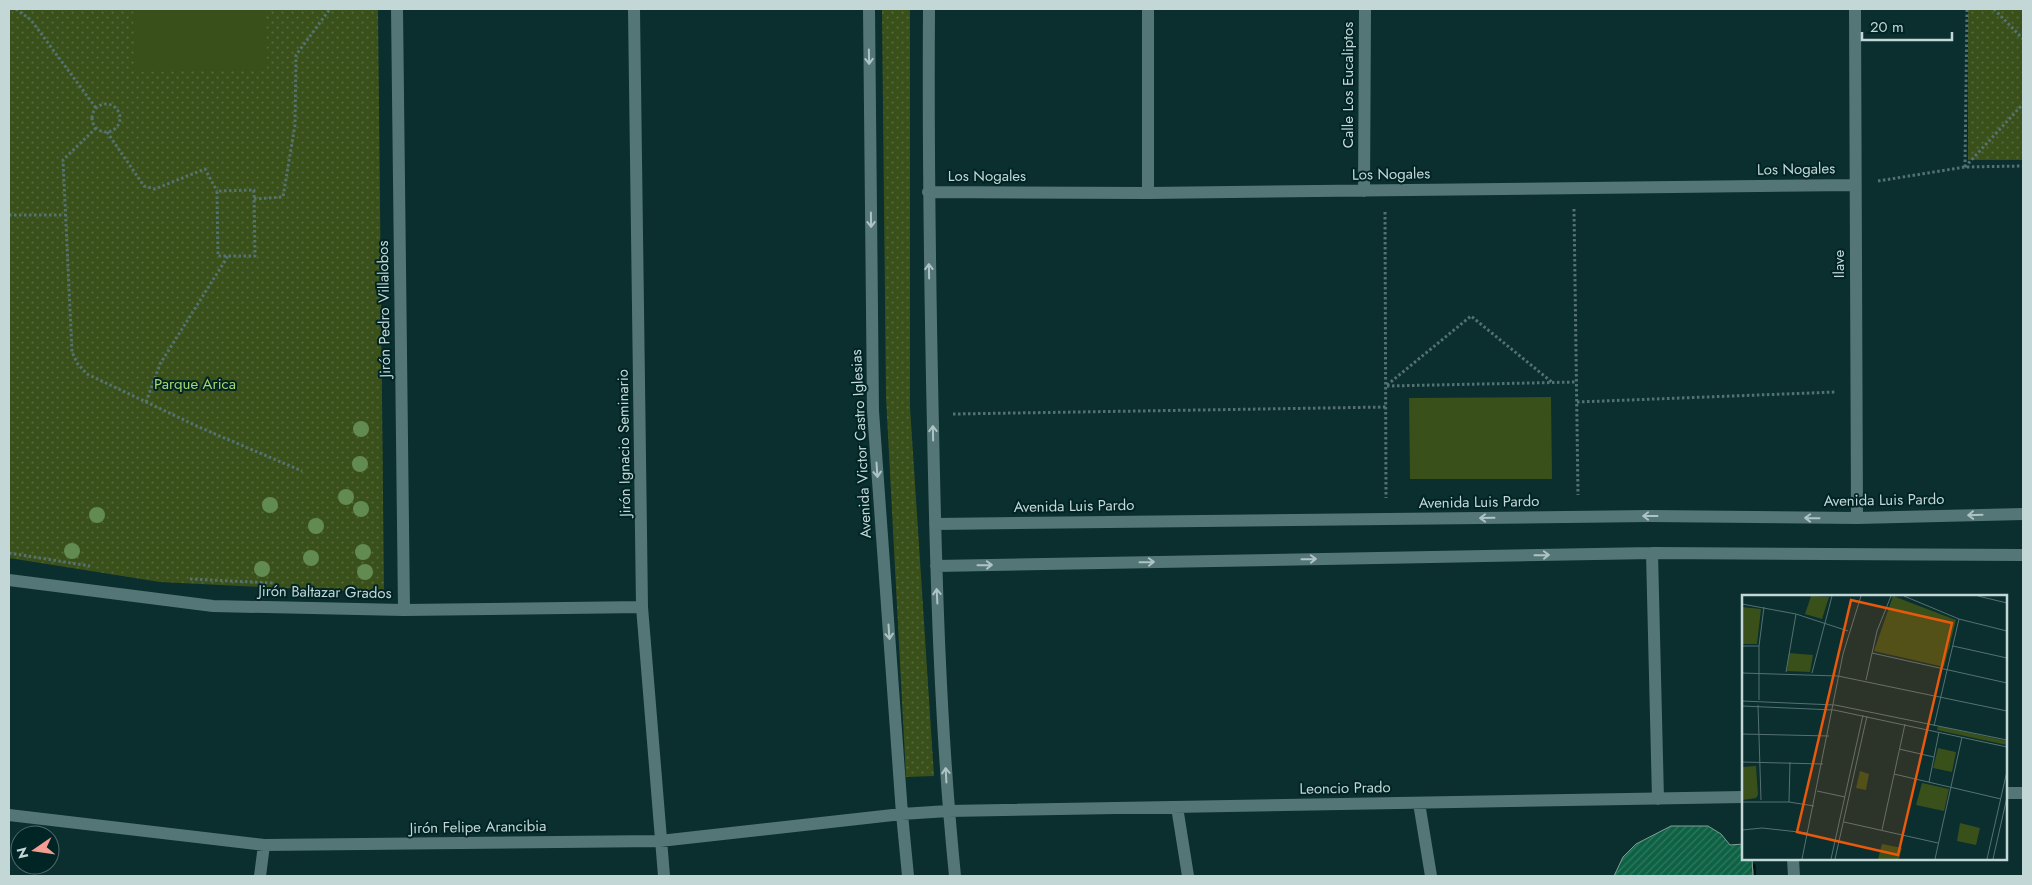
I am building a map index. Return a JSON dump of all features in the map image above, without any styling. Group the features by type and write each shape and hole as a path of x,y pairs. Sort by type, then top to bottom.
{"street":[{"name":"Jirón Pedro Villalobos","path":"397,9 404,610"},
{"name":"Jirón Ignacio Seminario","path":"634,9 642,607 664,876"},
{"name":"Avenida Victor Castro Iglesias","path":"869,9 873,411 908,876"},
{"path":"929,9 928,192 936,566 948,811 955,876"},
{"path":"1148,9 1148,193"},
{"name":"Calle Los Eucaliptos","path":"1364,9 1364,191"},
{"name":"Ilave","path":"1855,9 1857,518"},
{"name":"Los Nogales","path":"928,192 1148,193 1855,185"},
{"name":"Avenida Luis Pardo","path":"935,524 1579,517 1857,518 2023,514"},
{"path":"936,566 1652,554 2023,555"},
{"path":"1652,554 1658,799"},
{"name":"Jirón Baltazar Grados","path":"9,580 213,606 404,610 642,607"},
{"path":"2007,793 2023,793"},
{"name":"Leoncio Prado","path":"948,811 1742,797"},
{"path":"1419,803 1430,876"},
{"path":"1178,808 1188,876"},
{"name":"Jirón Felipe Arancibia","path":"9,815 264,845 660,841 902,814 948,811"},
{"path":"260,876 264,845"},
{"path":"1793,860 1794,876"}],"path":[{"path":"16,9 31,20 96,108"},
{"path":"254,199 283,198 295,126 296,55 330,9"},
{"path":"1965,167 1967,9"},
{"path":"1994,9 2023,39"},
{"path":"96,128 92,117 96,108 108,104 117,108 119,112 119,125 107,132"},
{"path":"1965,167 2023,104"},
{"path":"96,128 107,132 144,186 155,189 205,169 217,190 218,256 255,256 254,190 217,190"},
{"path":"96,128 63,160 72,352 77,363 87,374 302,472"},
{"path":"1855,185 1965,167 2023,166"},
{"path":"1574,188 1579,517"},
{"path":"1385,191 1387,519"},
{"path":"9,215 66,215"},
{"path":"146,402 160,364 228,256"},
{"path":"1386,386 1471,316 1553,383"},
{"path":"1386,386 1577,382"},
{"path":"1577,402 1856,392"},
{"path":"932,414 1386,407"},
{"path":"9,553 95,567"},
{"path":"181,578 280,583"}],"green space":[{"name":"Parque Arica","path":"9,9 378,9 384,593 160,582 9,558"},
{"path":"133,9 266,9 267,69 135,72"},
{"path":"882,9 910,9 910,407 934,776 906,777 886,397"},
{"path":"1968,9 2023,9 2023,160 1968,160"},
{"path":"1551,397 1552,479 1410,479 1409,398"}],"building":[{"path":"1671,826 1708,826 1721,834 1730,845 1742,844 1742,860 1752,860 1753,876 1614,876 1623,857 1636,844"}]}
